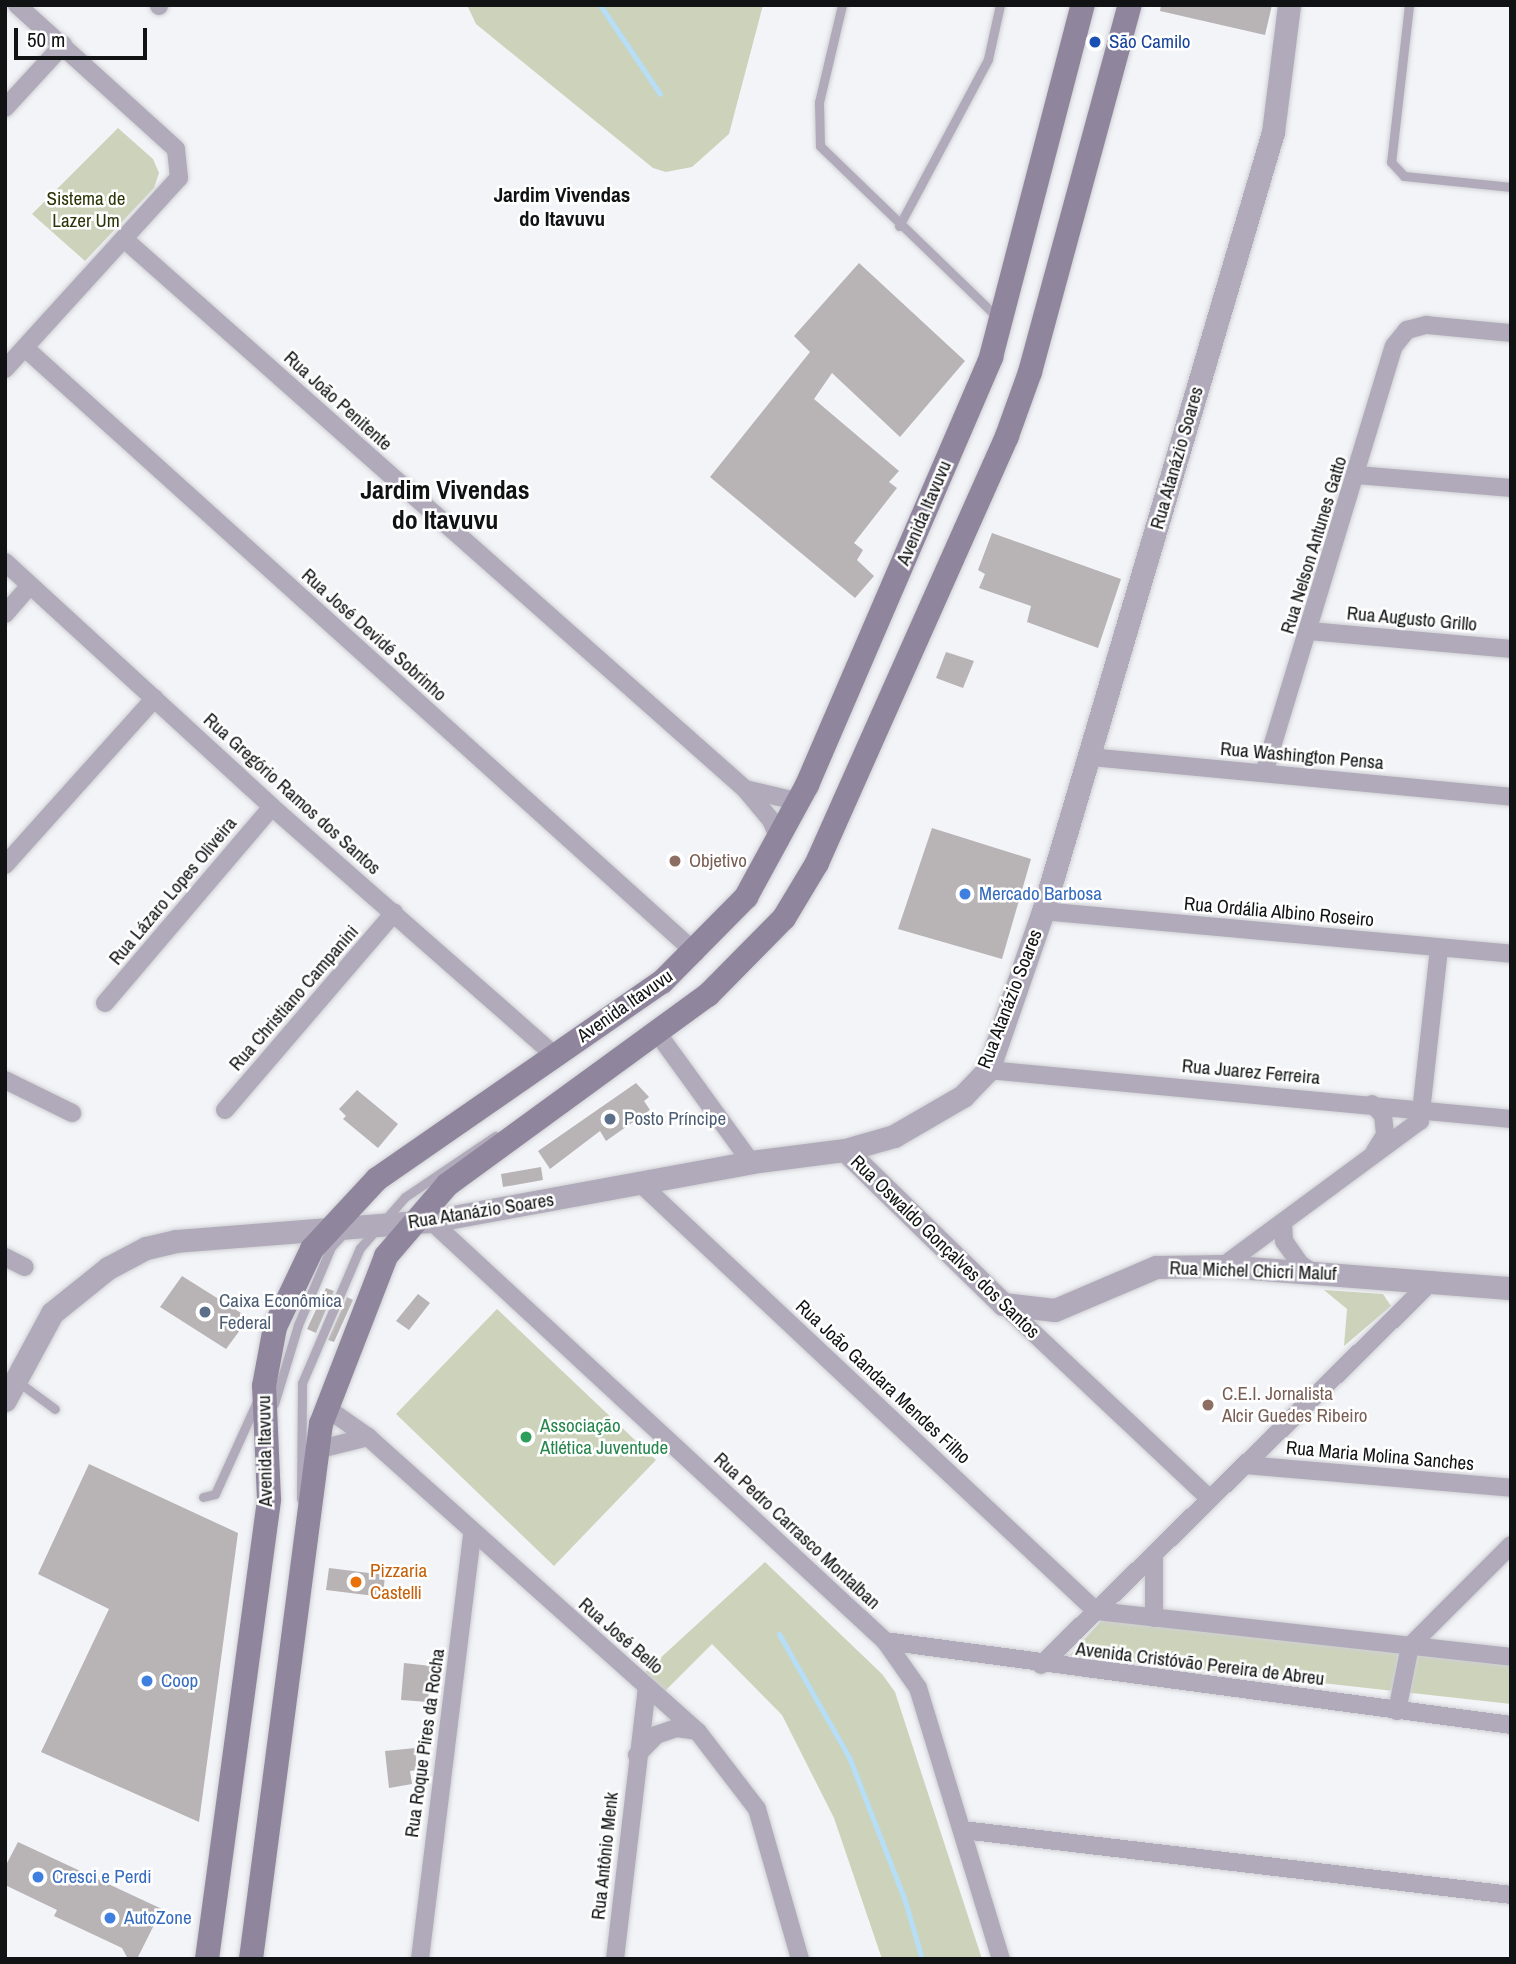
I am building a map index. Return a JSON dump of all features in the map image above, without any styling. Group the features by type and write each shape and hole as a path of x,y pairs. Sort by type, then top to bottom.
{"main road":[{"name":"Avenida Itavuvu","path":"207,1959 269,1499 264,1386 275,1327 312,1249 339,1229 377,1179 615,1014 696,953 746,897 800,802 991,357 1083,5"},
{"name":"Avenida Itavuvu","path":"249,1959 316,1450 325,1407 386,1256 421,1222 474,1162 741,966 784,918 817,863 1007,436 1030,372 1130,5"},
{"path":"615,1014 636,1014 656,1031"}],"street":[{"path":"5,369 179,178 176,149 17,5"},
{"name":"Rua Atanázio Soares","path":"10,1390 52,1313 108,1268 146,1248 176,1241 421,1222 751,1162 845,1150 894,1136 963,1096 988,1070 1043,911 1090,757 1273,132 1289,5"},
{"path":"5,108 63,45"},
{"name":"Rua João Penitente","path":"124,239 745,789 771,820 780,841"},
{"name":"Rua Nelson Antunes Gatto","path":"1264,773 1310,631 1394,346 1407,330 1426,325 1511,333"},
{"name":"Rua José Devidé Sobrinho","path":"25,348 696,953"},
{"path":"1357,475 1511,488"},
{"name":"Rua Gregório Ramos dos Santos","path":"5,562 272,807 554,1055"},
{"path":"5,614 30,585"},
{"name":"Rua Augusto Grillo","path":"1310,631 1511,649"},
{"path":"5,865 155,698"},
{"name":"Rua Washington Pensa","path":"1090,757 1511,797"},
{"name":"Rua João Penitente","path":"745,789 800,802"},
{"name":"Rua Lázaro Lopes Oliveira","path":"105,1003 272,807"},
{"name":"Rua Ordália Albino Roseiro","path":"1043,911 1511,954"},
{"name":"Rua Christiano Campanini","path":"226,1110 394,913"},
{"path":"1223,1266 1420,1121 1438,948"},
{"path":"656,1031 751,1162"},
{"name":"Rua Juarez Ferreira","path":"988,1070 1511,1119"},
{"path":"5,1080 72,1113"},
{"path":"1371,1157 1385,1135 1383,1115 1372,1104"},
{"name":"Rua Oswaldo Gonçalves dos Santos","path":"845,1150 1003,1304 1210,1499"},
{"name":"Rua João Gandara Mendes Filho","path":"641,1184 1096,1611"},
{"name":"Rua Pedro Carrasco Montalban","path":"421,1222 885,1641 918,1688 1001,1959"},
{"path":"1283,1222 1284,1241 1300,1264 1312,1272"},
{"path":"5,1257 25,1267"},
{"name":"Rua Michel Chicri Maluf","path":"1003,1304 1055,1310 1156,1267 1223,1266 1511,1288"},
{"path":"1041,1665 1433,1280"},
{"name":"Rua Oswaldo Gonçalves dos Santos","path":"1044,1343 1055,1310"},
{"name":"Rua José Bello","path":"325,1407 368,1437 472,1533 698,1732 757,1809 800,1959"},
{"path":"316,1450 368,1437"},
{"name":"Rua Maria Molina Sanches","path":"1245,1465 1511,1488"},
{"name":"Rua Roque Pires da Rocha","path":"420,1959 472,1533"},
{"path":"1397,1711 1410,1646 1511,1545"},
{"path":"1154,1554 1154,1618"},
{"name":"Avenida Cristóvão Pereira de Abreu","path":"1096,1611 1511,1657"},
{"name":"Avenida Cristóvão Pereira de Abreu","path":"885,1641 1041,1665 1511,1725"},
{"name":"Rua Antônio Menk","path":"615,1959 636,1758 647,1688"},
{"path":"636,1758 642,1746 656,1735 676,1728 698,1732"},
{"path":"963,1830 1507,1890"}],"lane":[{"path":"842,5 819,103 817,138 820,146 899,226 1001,320"},
{"path":"899,226 988,59 1000,5"},
{"path":"1409,5 1391,162 1404,176 1511,187"},
{"path":"304,1546 299,1456 302,1383 349,1272 375,1226 405,1196 457,1157 562,1099"},
{"path":"267,1441 284,1364 339,1229"},
{"path":"202,1497 215,1494 264,1386"},
{"path":"10,1390 55,1409"}],"green space":[{"path":"467,5 763,5 729,134 692,167 666,172 653,168 476,24"},
{"name":"Sistema de Lazer Um","path":"118,128 153,159 159,173 154,188 85,261 32,214"},
{"path":"1324,1290 1383,1294 1391,1306 1344,1346 1347,1309"},
{"name":"Associação Atlética Juventude","path":"497,1309 656,1460 554,1566 396,1414"},
{"path":"765,1562 882,1674 895,1692 982,1959 882,1959 834,1818 782,1715 712,1644 665,1691 645,1672"},
{"path":"1102,1620 1511,1664 1511,1704 1070,1655"}],"building":[{"path":"1161,5 1272,5 1265,35 1160,11"},
{"path":"859,263 965,361 900,437 832,373 814,399 899,471 889,482 897,488 854,543 863,550 857,560 874,576 855,598 710,477 810,352 794,336"},
{"path":"992,533 1121,579 1098,648 1027,622 1031,606 979,588 985,574 978,570"},
{"path":"946,652 974,661 963,688 936,678"},
{"name":"Mercado Barbosa","path":"932,828 1031,859 1002,959 898,929"},
{"name":"Posto Príncipe","path":"636,1083 649,1097 644,1101 650,1110 606,1141 600,1131 550,1169 538,1151"},
{"path":"357,1090 398,1124 378,1148 343,1119 346,1116 339,1109"},
{"path":"541,1167 543,1180 503,1187 501,1174"},
{"name":"Caixa Econômica Federal","path":"182,1276 249,1318 226,1349 160,1307"},
{"path":"326,1288 334,1291 316,1333 307,1329"},
{"path":"418,1294 430,1303 409,1330 396,1321"},
{"path":"347,1297 353,1300 334,1342 328,1340"},
{"name":"Coop","path":"89,1464 238,1533 199,1822 41,1752 109,1609 38,1574"},
{"name":"Pizzaria Castelli","path":"329,1568 385,1575 383,1597 326,1590"},
{"path":"404,1663 431,1666 428,1702 401,1700"},
{"path":"415,1748 417,1770 410,1771 412,1784 389,1788 385,1751"},
{"path":"18,1842 162,1909 137,1959 128,1959 122,1948 54,1916 57,1910 5,1885 5,1867"}],"waterway":[{"path":"600,5 660,94"},
{"path":"779,1634 849,1757 905,1901 922,1959"}],"place":[{"name":"São Camilo","path":"1095,42"},
{"name":"Objetivo","path":"675,861"},
{"name":"Mercado Barbosa","path":"965,894"},
{"name":"Posto Príncipe","path":"610,1119"},
{"name":"Caixa Econômica Federal","path":"205,1312"},
{"name":"C.E.I. Jornalista Alcir Guedes Ribeiro","path":"1208,1405"},
{"name":"Associação Atlética Juventude","path":"526,1437"},
{"name":"Pizzaria Castelli","path":"356,1582"},
{"name":"Coop","path":"147,1681"},
{"name":"Cresci e Perdi","path":"38,1877"},
{"name":"AutoZone","path":"110,1918"}],"district":[{"name":"Jardim Vivendas do Itavuvu","path":"562,207"},
{"name":"Jardim Vivendas do Itavuvu","path":"445,505"}]}
